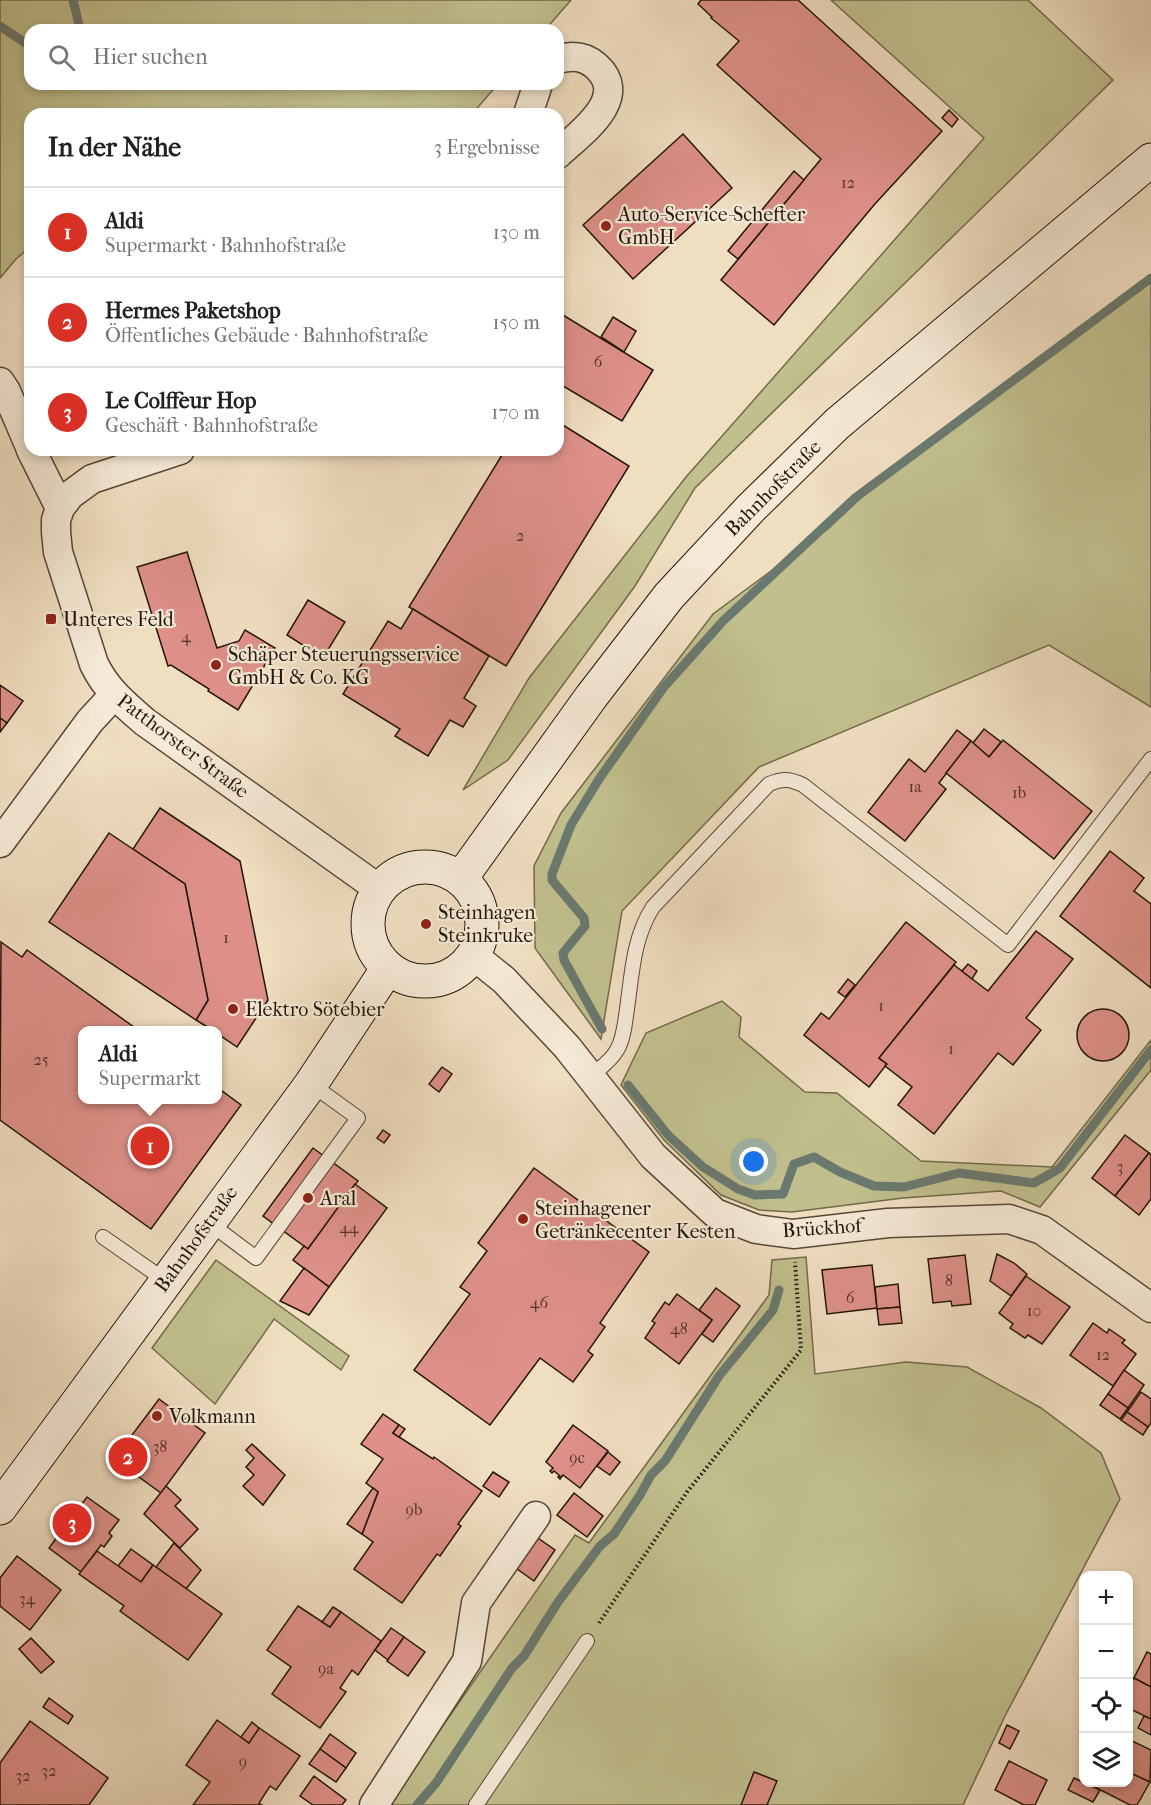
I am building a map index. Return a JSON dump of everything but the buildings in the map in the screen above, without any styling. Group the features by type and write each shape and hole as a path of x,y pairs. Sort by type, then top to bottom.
{"street":[{"path":"564,58 580,57 591,62 600,69 608,88 607,103 599,115 564,148"},
{"path":"530,108 536,90"},
{"name":"Bahnhofstraße","path":"461,878 591,697 669,596 751,508 837,424 1151,160"},
{"path":"0,382 24,432"},
{"path":"35,456 60,507 70,495 92,479 162,456"},
{"name":"Patthorster Straße","path":"60,507 56,532 58,552 94,664 102,680 114,695 145,722 379,889"},
{"path":"0,843 90,721 114,695"},
{"path":"427,866 444,869 461,878 473,890 480,906 483,923 481,940 474,956 460,970 443,979 424,982 405,978 388,968 376,955 369,939 367,922 371,904 379,889 392,876 409,868 427,866"},
{"name":"Brückhof","path":"474,956 504,980 567,1047 653,1156 715,1213 756,1229 793,1234 888,1223 1009,1220 1042,1230 1151,1308"},
{"name":"Bahnhofstraße","path":"8,1492 311,1084 388,968"},
{"path":"374,1805 467,1662 476,1604 536,1516"}],"lane":[{"path":"591,1076 607,1063 618,1049 623,1032 637,941 643,923 653,907 769,784 779,779 790,779 803,785 1008,945 1151,759"},
{"path":"208,1222 256,1258 358,1118 311,1084"},
{"path":"104,1237 166,1281"},
{"path":"477,1805 587,1641"}],"path":[{"path":"587,1641 687,1492 801,1350 793,1234"}],"shaded area":[{"path":"0,0 571,0 550,24 24,24 24,90 493,90 477,108 24,108 24,252 0,278"},
{"path":"831,0 1028,0 1113,80 695,488 635,586 508,760 463,790 529,678 686,477 984,138"},
{"path":"1151,276 1151,707 1049,645 759,767 622,911 601,1039 535,948 534,866 561,813 713,614 829,528 865,494"},
{"path":"722,1001 741,1017 739,1037 805,1092 837,1093 921,1161 1052,1167 1151,1040 1151,1070 1040,1207 1001,1191 903,1198 792,1212 759,1210 721,1195 664,1140 621,1085 646,1033"},
{"path":"806,1257 815,1374 906,1362 967,1367 1041,1408 1101,1453 1120,1499 1082,1571 1079,1571 1079,1576 1006,1714 963,1805 388,1805 575,1535 589,1543 769,1295 772,1260"},
{"path":"216,1260 349,1356 341,1370 274,1319 215,1404 152,1348"}],"waterway":[{"path":"73,0 79,24"},
{"path":"0,26 24,42"},
{"path":"602,1029 564,960 563,953 585,926 584,918 552,880 552,874 571,825 599,779 664,687 723,621 855,498 1151,278"},
{"path":"628,1085 668,1135 703,1167 738,1189 755,1195 783,1194 794,1164 814,1157 840,1172 874,1186 904,1187 959,1173 1034,1183 1060,1168 1151,1050"},
{"path":"417,1805 436,1783 512,1668 524,1656 558,1602 600,1546 614,1534 651,1475 665,1461 719,1376 773,1310 779,1290"}],"place":[{"name":"Auto-Service-Schefter GmbH","path":"606,226"},
{"name":"Unteres Feld","path":"51,619"},
{"name":"Schäper Steuerungsservice GmbH & Co. KG","path":"216,665"},
{"name":"Steinhagen Steinkruke","path":"426,924"},
{"name":"Elektro Sötebier","path":"233,1009"},
{"name":"Aldi","path":"150,1146"},
{"name":"Aral","path":"308,1198"},
{"name":"Steinhagener Getränkecenter Kesten","path":"523,1219"},
{"name":"Volkmann","path":"157,1416"},
{"name":"Hermes Paketshop","path":"128,1457"},
{"name":"Le Colffeur Hop","path":"72,1523"}]}
